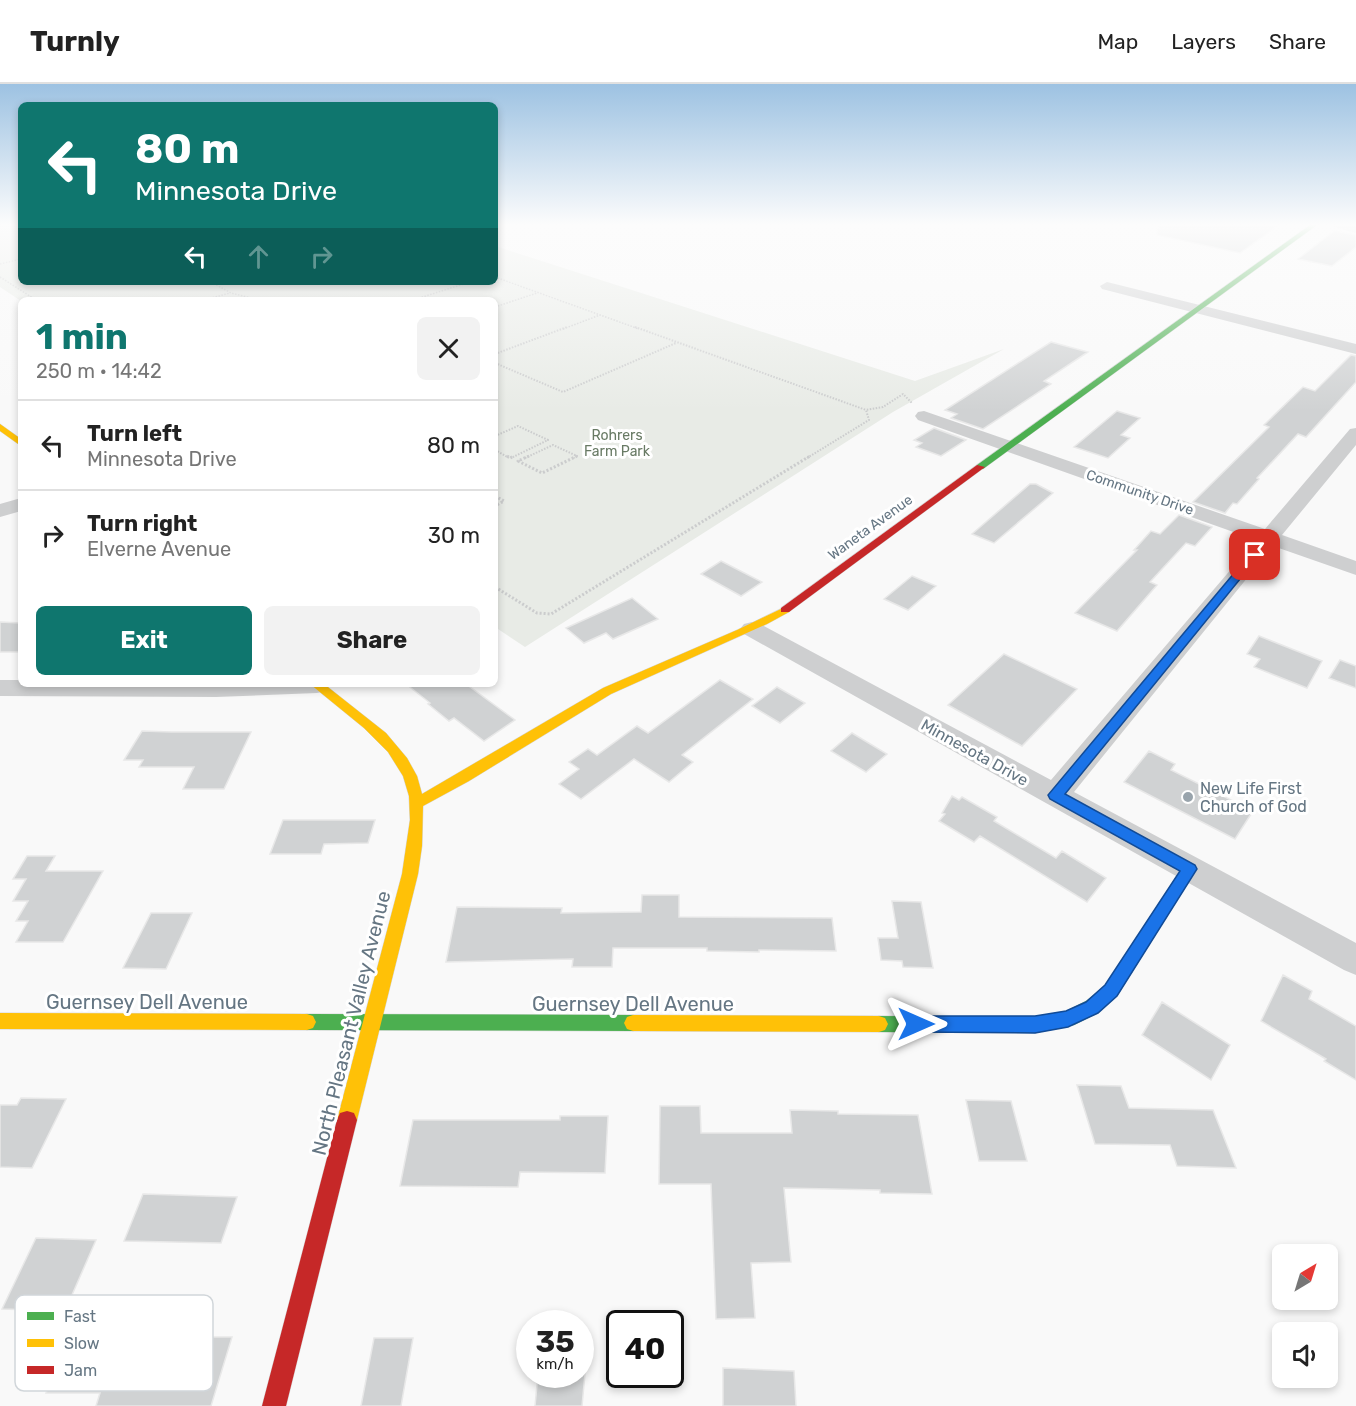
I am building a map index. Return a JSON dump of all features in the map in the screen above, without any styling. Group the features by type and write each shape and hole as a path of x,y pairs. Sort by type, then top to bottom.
{"street":[{"path":"1113,287 1356,348"},
{"name":"Waneta Avenue","path":"415,804 468,777 560,717 609,690 682,656 717,645 752,629 784,610 1229,287"},
{"name":"Community Drive","path":"924,416 1356,568"},
{"path":"0,427 18,442"},
{"path":"1055,795 1356,433"},
{"path":"0,512 18,505"},
{"name":"Minnesota Drive","path":"752,629 1356,960"},
{"path":"0,688 216,689 256,687"},
{"name":"North Pleasant Valley Avenue","path":"274,1406 413,860 415,804 411,777 391,749 359,718 321,687"},
{"name":"Guernsey Dell Avenue","path":"0,1020 1035,1025 1068,1019 1092,1007 1111,991 1189,869"}],"path":[{"path":"15,287 31,297"},
{"path":"221,287 231,293 247,297"},
{"path":"422,297 455,287"},
{"path":"520,287 866,410 883,407 903,394 924,416"},
{"path":"216,297 231,293"},
{"path":"498,306 538,293"},
{"path":"498,353 601,315"},
{"path":"498,364 563,392 677,342"},
{"path":"498,589 537,613 551,614 869,420 866,410"},
{"path":"500,434 518,426 548,440 510,458"},
{"path":"498,452 542,473 577,456 553,445 518,461"}],"green space":[{"name":"Rohrers Farm Park","path":"0,287 622,287 915,381 1004,349 893,412 525,647 498,629 498,297 18,297 18,299"}],"building":[{"path":"1051,342 1088,352 1044,381 1051,384 983,429 951,418 957,414 945,410"},
{"path":"1351,355 1356,356 1356,382 1306,437 1298,434 1257,478 1259,479 1237,504 1233,503 1225,513 1193,502 1269,427 1264,425 1303,387 1315,391"},
{"path":"1117,411 1140,418 1121,435 1130,438 1108,458 1074,447"},
{"path":"934,428 966,440 941,456 916,447 922,443 914,440"},
{"path":"1030,484 1036,484 1053,493 994,543 972,534"},
{"path":"1179,515 1212,527 1195,546 1186,543 1150,582 1157,585 1117,631 1075,613 1137,550 1134,550 1151,531 1160,534"},
{"path":"721,561 762,582 741,596 701,574"},
{"path":"912,576 936,586 908,610 884,599"},
{"path":"632,598 658,619 613,639 606,633 584,643 566,628"},
{"path":"0,622 18,623 18,652 0,652"},
{"path":"1259,636 1322,661 1307,688 1254,667 1260,659 1247,654"},
{"path":"1004,654 1077,689 1022,746 948,705"},
{"path":"1340,660 1356,666 1356,688 1329,678"},
{"path":"720,680 753,699 682,755 693,762 669,782 634,759 581,799 559,784 579,769 569,762 588,749 597,755 637,726 648,733"},
{"path":"410,687 470,687 515,720 484,741 454,718 449,721 428,704 430,703"},
{"path":"777,687 805,703 780,723 752,706"},
{"path":"142,731 251,732 224,789 183,789 194,767 139,767 143,760 124,760"},
{"path":"852,733 887,754 866,772 831,751"},
{"name":"New Life First Church of God","path":"1149,751 1175,764 1171,770 1253,811 1235,839 1124,782"},
{"path":"952,796 959,800 962,797 997,817 994,821 1056,858 1062,851 1106,878 1087,902 980,836 974,842 939,821 945,814 942,813"},
{"path":"283,820 375,820 368,843 324,844 321,854 270,854"},
{"path":"27,856 55,856 46,871 103,871 63,942 16,942 28,921 16,921 28,901 13,901 26,879 13,879"},
{"path":"642,895 679,895 679,917 832,918 836,951 759,950 759,952 707,951 707,948 613,948 612,967 572,967 573,959 446,962 457,907 562,908 561,913 641,912"},
{"path":"892,901 921,902 933,968 903,967 902,961 881,960 878,938 898,938"},
{"path":"151,913 192,913 166,969 123,968"},
{"path":"1283,975 1312,991 1309,999 1356,1026 1356,1080 1324,1061 1326,1059 1261,1021"},
{"path":"1162,1002 1230,1045 1211,1080 1142,1035"},
{"path":"1077,1085 1121,1086 1129,1108 1213,1110 1236,1168 1177,1166 1170,1145 1095,1144"},
{"path":"21,1098 66,1099 32,1168 0,1167 0,1105 17,1105"},
{"path":"966,1100 1011,1101 1027,1161 979,1161"},
{"path":"660,1106 700,1106 701,1133 792,1133 790,1110 838,1111 838,1114 918,1115 932,1194 880,1193 880,1190 784,1188 791,1262 751,1263 755,1318 716,1319 711,1184 659,1184"},
{"path":"560,1116 608,1116 605,1173 520,1172 518,1187 400,1186 413,1120 560,1120"},
{"path":"143,1194 237,1197 221,1243 124,1241"},
{"path":"36,1238 96,1240 72,1295 15,1295 15,1309 2,1309"},
{"path":"213,1337 232,1337 211,1406 96,1406 100,1393 46,1393 47,1391 213,1391"},
{"path":"374,1338 413,1338 401,1406 361,1406"},
{"path":"723,1368 794,1371 796,1406 723,1406"},
{"path":"537,1388 584,1388 582,1406 535,1406"}],"traffic: fast":[{"path":"980,467 1229,287"},
{"path":"879,1024 1035,1025 1068,1019 1092,1007 1111,991 1189,869"},
{"path":"307,1022 633,1023"}],"traffic: slow":[{"path":"0,427 18,441"},
{"path":"415,804 607,691 763,622 785,610"},
{"path":"320,687 369,725 392,749 410,776 416,796 417,820 410,874 347,1120"},
{"path":"0,1021 307,1022"},
{"path":"633,1023 879,1024"}],"traffic: jam":[{"path":"785,610 980,467"},
{"path":"274,1406 347,1120"}],"place":[{"name":"New Life First Church of God","path":"1188,797"}],"route":[{"path":"916,1024 1035,1025 1068,1019 1092,1007 1111,991 1189,869 1055,795 1255,555"}]}
